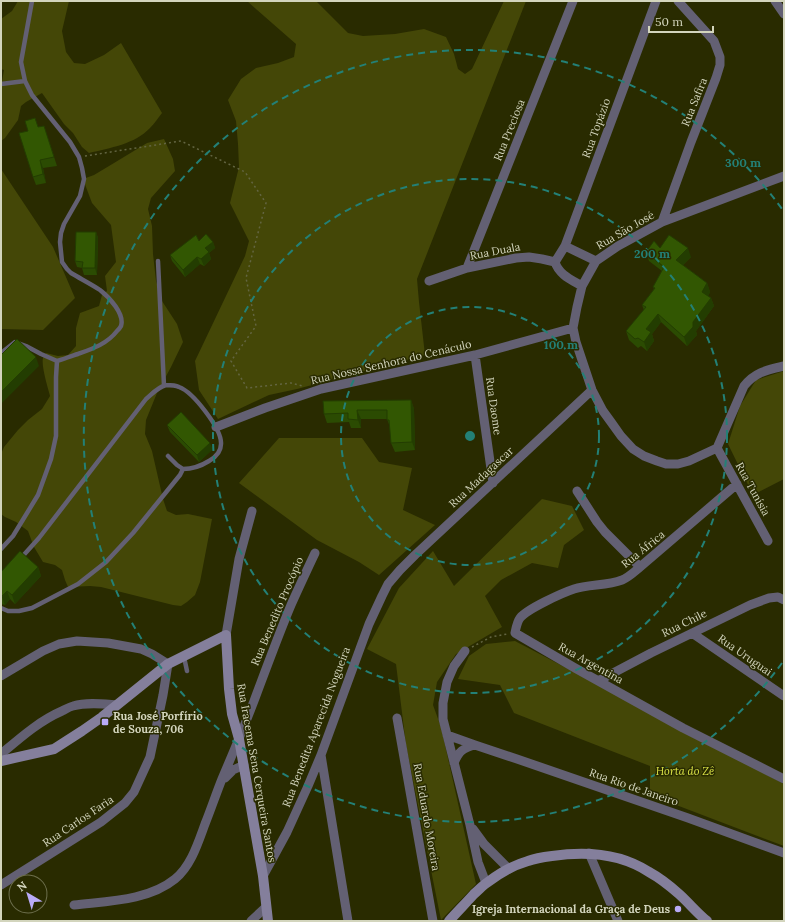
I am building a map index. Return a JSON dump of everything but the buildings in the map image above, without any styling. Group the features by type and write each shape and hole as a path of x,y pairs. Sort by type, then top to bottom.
{"main road":[{"path":"1,761 54,749 82,731 117,705 168,664 226,635"},
{"name":"Rua Iracema Sena Cerqueira Santos","path":"226,635 229,689 233,717 239,739 263,876 268,921"},
{"path":"449,921 486,883 509,869 528,861 570,853 608,855 623,859 649,871 679,894 698,914 707,921"}],"street":[{"name":"Rua Preciosa","path":"467,268 573,1"},
{"name":"Rua Topázio","path":"555,262 565,246 656,1"},
{"name":"Rua Safira","path":"662,222 720,65 720,57 714,41 678,1"},
{"path":"775,1 784,14"},
{"name":"Rua São José","path":"717,448 689,461 678,464 666,464 644,456 633,449 621,436 603,411 592,390 578,352 573,328 582,286 596,261 618,246 662,222 784,176"},
{"path":"565,246 596,261"},
{"name":"Rua Duala","path":"428,281 467,268 500,260 529,256 555,262"},
{"path":"555,262 556,267 564,276 582,286"},
{"name":"Rua Nossa Senhora do Cenáculo","path":"216,427 321,389 475,356 573,328"},
{"name":"Rua Daome","path":"475,356 493,483"},
{"path":"717,448 744,386 749,379 756,374 784,366"},
{"name":"Rua Madagascar","path":"388,584 415,555 592,390"},
{"name":"Rua Tunísia","path":"717,448 768,541"},
{"name":"Rua África","path":"515,633 519,619 524,614 539,605 574,589 615,582 627,577 640,568 738,484"},
{"path":"577,491 605,532 640,568"},
{"name":"Rua Iracema Sena Cerqueira Santos","path":"226,635 232,592 252,511"},
{"name":"Rua Benedito Procópio","path":"74,905 150,894 165,886 184,871 191,859 292,603 316,553"},
{"name":"Rua Benedita Aparecida Nogueira","path":"263,876 287,832 308,786 321,755 369,624 388,584"},
{"name":"Rua Chile","path":"598,680 750,605 769,598 784,600"},
{"name":"Rua Argentina","path":"515,633 683,728 784,779"},
{"name":"Rua Uruguai","path":"692,633 784,696"},
{"path":"1,676 43,651 59,644 77,641 108,643 141,649 168,664"},
{"path":"465,651 454,666 448,682 443,703 443,719 478,862 486,883"},
{"name":"Rua Carlos Faria","path":"1,885 101,822 125,803 134,792 150,757 168,664"},
{"name":"Rua Benedito Procópio","path":"233,717 243,713 254,701"},
{"path":"1,754 38,725 57,713 73,706 85,704 117,705"},
{"name":"Rua Eduardo Moreira","path":"397,718 434,921"},
{"name":"Rua Rio de Janeiro","path":"447,735 784,853"},
{"path":"454,763 460,752 465,748 475,746"},
{"path":"321,755 348,921"},
{"path":"222,780 233,770 244,766"},
{"path":"470,825 480,839 509,869"},
{"path":"589,854 618,921"},
{"path":"251,921 266,907"}],"lane":[{"path":"1,353 15,342 57,360 67,358 104,343 115,334 121,326 121,319 118,311 111,301 100,291 71,273 62,262 60,242 61,233 64,224 80,196 84,179 79,157 70,142 32,95 25,81 21,62 32,1"},
{"path":"1,84 25,81"},
{"path":"158,261 164,386"},
{"path":"1,549 13,536 38,495 51,459 56,436 57,360"},
{"path":"18,560 39,538 146,399 156,390 164,386 171,385 179,387 191,394 216,427 221,438 222,445 219,453 214,458 204,465 190,469 183,469 168,456"},
{"path":"1,608 8,611 19,611 32,608 78,584 106,562 138,527 180,475 183,469"},
{"path":"183,657 187,671"}],"path":[{"path":"79,157 181,141 245,172 266,203 246,278 256,326 231,361 247,388 291,383 306,386"},
{"path":"465,651 491,637 515,633"}],"green space":[{"path":"18,1 69,1 62,31 66,52 74,63 85,64 104,55 121,43 162,113 152,126 130,142 89,153 82,147 42,93 21,106 18,120 5,138 1,141 1,87 4,70 1,69 1,19 12,11"},
{"path":"247,1 316,1 348,33 363,36 395,34 424,29 446,37 454,54 458,69 465,74 472,69 504,1 526,1 417,279 425,355 269,395 218,419 199,390 195,361 245,256 249,241 230,203 239,167 236,121 228,100 241,79 256,68 278,63 294,57 296,44"},
{"path":"164,139 173,159 175,171 151,198 148,209 152,226 156,281 162,301 177,324 183,342 157,393 146,420 145,434 152,451 167,511 176,515 188,514 212,519 200,582 195,595 181,606 101,587 68,587 62,570 55,565 43,562 34,547 28,531 16,522 1,514 1,454 4,447 18,430 42,409 50,396 44,371 43,358 46,353 58,356 68,355 76,346 76,328 80,313 99,306 102,295 107,291 105,276 116,262 111,225 92,203 83,179 94,175 147,143"},
{"path":"1,169 53,247 75,298 43,330 1,329"},
{"path":"784,371 784,479 753,495 728,444 740,406 756,380"},
{"path":"279,438 362,438 379,462 412,468 403,510 435,525 379,575 359,562 317,540 239,483"},
{"path":"542,499 572,506 584,530 564,545 558,568 532,563 501,580 485,596 502,627 456,654 437,682 433,705 441,727 476,884 441,920 406,745 396,664 367,649 399,588 433,551 454,586"},
{"name":"Horta do Zê","path":"515,641 784,784 784,846 650,795 650,766 514,713 500,685 458,679 469,656 486,644"}],"place":[{"name":"Rua José Porfírio de Souza, 706","path":"105,722"},
{"name":"Igreja Internacional da Graça de Deus","path":"678,909"}]}
